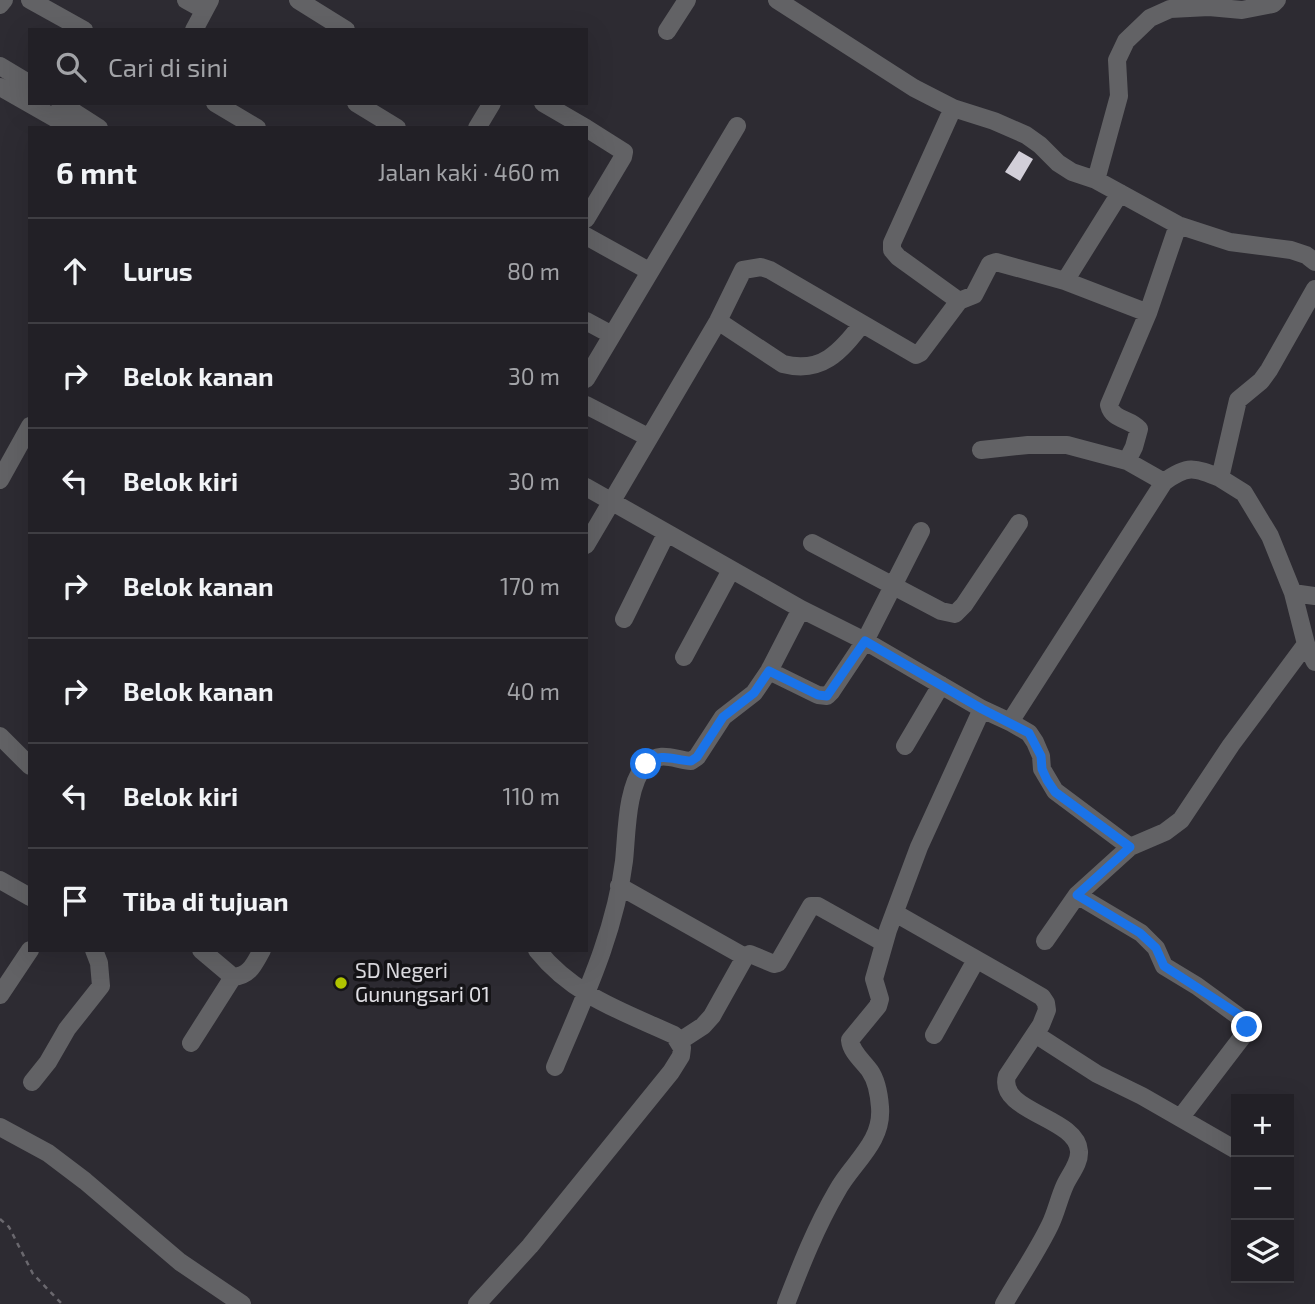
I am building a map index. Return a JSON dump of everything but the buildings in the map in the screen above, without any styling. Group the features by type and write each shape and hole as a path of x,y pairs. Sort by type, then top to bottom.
{"street":[{"path":"0,5 4,0"},
{"path":"30,0 80,28"},
{"path":"186,0 207,5 195,28"},
{"path":"298,0 343,28"},
{"path":"667,31 687,0"},
{"path":"777,0 914,88 953,108 1026,135 1072,172 1096,180 1178,225 1230,242 1291,250 1306,255 1315,262"},
{"path":"1096,180 1119,96 1117,60 1126,41 1150,18 1170,9 1209,7 1242,10 1273,4 1277,0"},
{"path":"0,66 28,83"},
{"path":"0,87 28,100"},
{"path":"40,105 87,126"},
{"path":"62,105 87,126"},
{"path":"218,105 254,126"},
{"path":"359,105 394,126"},
{"path":"478,126 491,105"},
{"path":"545,105 561,122"},
{"path":"953,108 892,243 892,250 959,301"},
{"path":"588,376 737,127"},
{"path":"588,129 624,152 588,216"},
{"path":"1065,281 1120,193"},
{"path":"1127,461 1139,429 1115,416 1109,405 1148,313 1178,225"},
{"path":"588,237 649,271"},
{"path":"588,542 718,321 743,270 770,270 916,355 959,301 974,295 990,264 996,262 1065,281 1148,313"},
{"path":"1220,478 1238,400 1261,381 1269,370 1315,289"},
{"path":"718,321 783,364 793,367 817,363 834,356 862,324"},
{"path":"588,322 612,335"},
{"path":"588,406 648,437"},
{"path":"0,481 28,430"},
{"path":"981,450 1028,445 1067,445 1127,461 1164,482"},
{"path":"1010,722 1164,482 1185,469 1220,478 1244,494 1255,509 1270,536 1293,593 1306,644 1315,662"},
{"path":"588,488 801,609 865,641 1029,733 1041,756 1042,769 1055,792 1130,847"},
{"path":"812,543 941,611 955,614 964,605 1019,523"},
{"path":"769,671 818,695 827,696 865,641 921,531"},
{"path":"624,619 666,534"},
{"path":"684,657 731,570"},
{"path":"1293,593 1315,596"},
{"path":"555,1067 614,917 624,861 627,811 641,772 654,758 665,755 691,761 697,757 723,717 754,693 769,671 801,609"},
{"path":"1045,941 1077,895 1130,847 1165,832 1181,820 1231,745 1306,644"},
{"path":"905,746 941,685"},
{"path":"786,1304 815,1232 838,1187 873,1142 880,1124 881,1108 877,1086 872,1074 850,1044 853,1034 878,1006 880,999 874,979 884,943 919,848 982,709"},
{"path":"0,736 28,764"},
{"path":"0,880 28,896"},
{"path":"619,886 746,957"},
{"path":"1077,895 1140,933 1156,948 1164,966 1245,1021 1246,1032 1242,1039 1181,1117"},
{"path":"680,1041 703,1026 712,1016 746,957 750,954 774,964 778,962 811,906 818,906 884,943"},
{"path":"895,913 1041,997 1047,1010 1035,1034 1007,1076 1006,1091 1023,1105 1069,1133 1078,1143 1079,1160 1065,1184 1051,1223 1004,1304"},
{"path":"0,995 29,952"},
{"path":"32,1082 48,1062 67,1029 101,986 99,963 95,952"},
{"path":"203,952 233,977 242,977 251,971 261,952"},
{"path":"477,1304 530,1246 671,1072 681,1056 680,1041 674,1035 585,995 551,968 539,952"},
{"path":"934,1035 976,960"},
{"path":"191,1043 233,977"},
{"path":"1035,1034 1097,1074 1181,1117 1231,1147"},
{"path":"0,1127 48,1153 180,1262 242,1304"}],"path":[{"path":"0,1219 9,1227 33,1275 62,1304"}],"place":[{"name":"SD Negeri Gunungsari 01","path":"341,983"}],"route":[{"path":"646,764 665,755 691,761 697,757 723,717 748,699 769,671 818,695 827,696 865,641 1029,733 1041,756 1042,769 1055,792 1130,847 1077,895 1140,933 1156,948 1164,966 1241,1016 1247,1027"}]}
